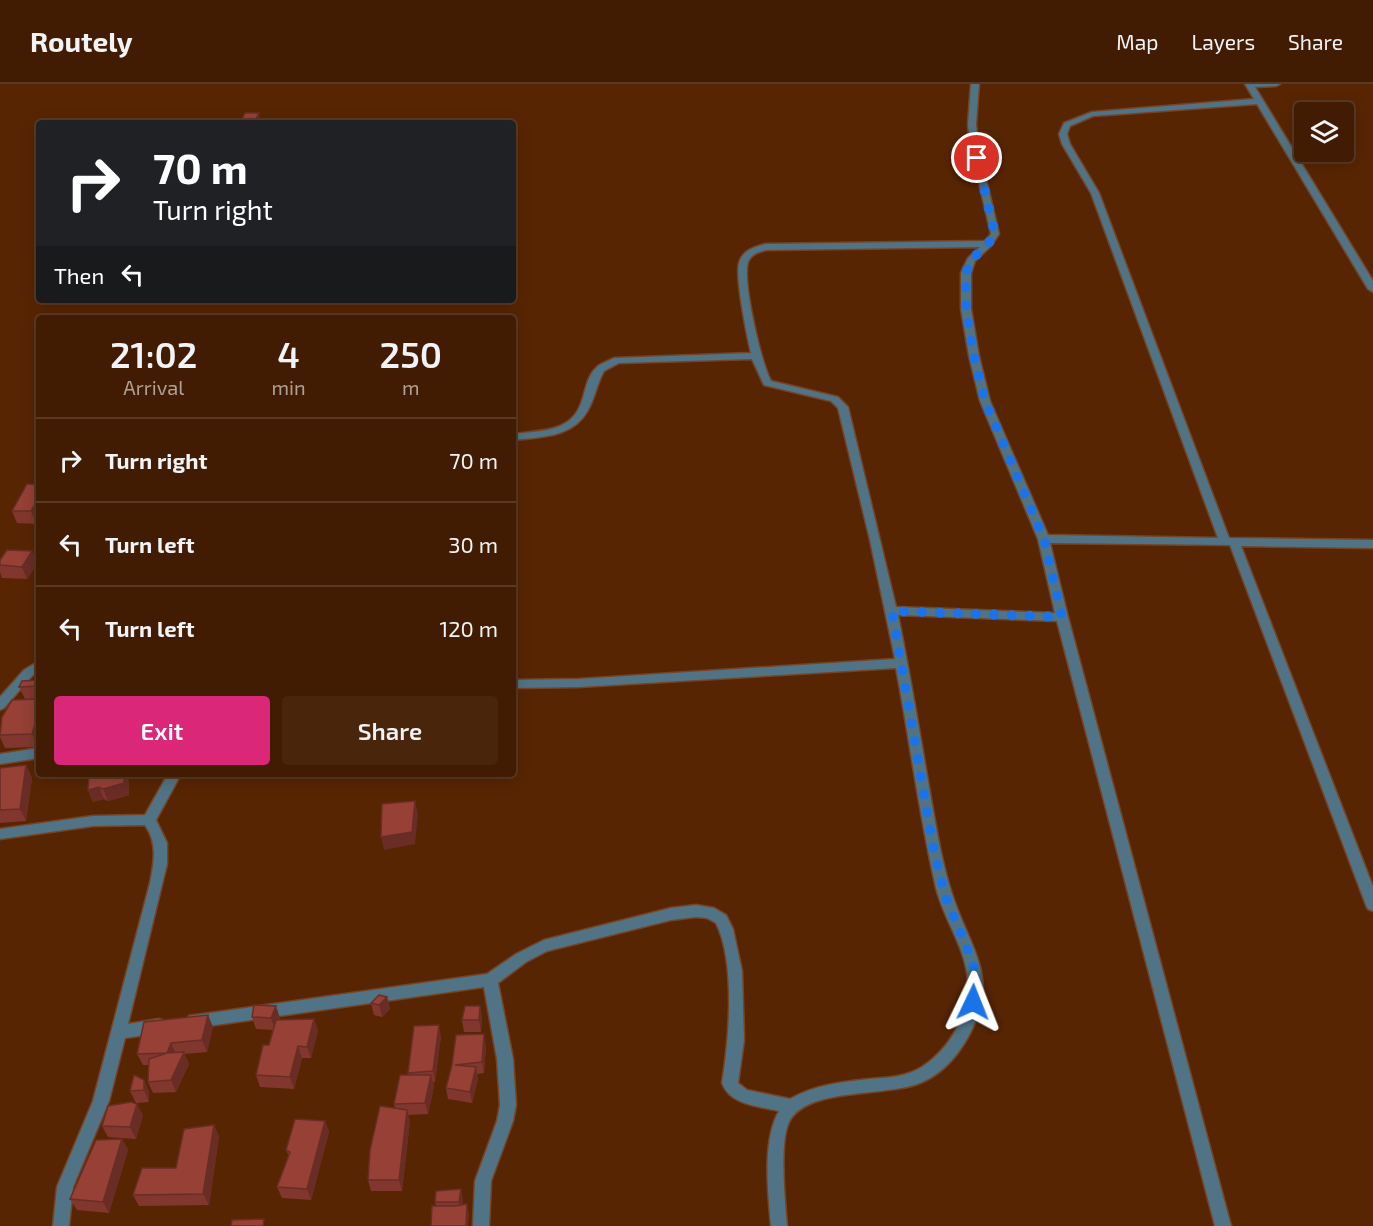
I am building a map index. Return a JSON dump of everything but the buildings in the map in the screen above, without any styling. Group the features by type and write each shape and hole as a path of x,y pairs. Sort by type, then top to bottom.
{"street":[{"path":"975,84 972,106 973,134 995,234 971,260 966,273 966,309 974,356 985,401 1044,539 1062,617 1223,1226"},
{"path":"1249,84 1276,84"},
{"path":"1249,84 1373,289"},
{"path":"1261,101 1092,114 1067,125 1063,134 1066,144 1095,193 1373,905"},
{"path":"778,1226 778,1136 782,1118 790,1106 800,1099 816,1094 878,1087 917,1078 939,1062 957,1043 970,1017 976,987 973,962 947,901 934,852 892,611 843,407 834,399 823,395 767,383 760,371 756,356 744,257 755,249 988,244"},
{"path":"516,437 563,429 574,423 580,417 600,369 618,360 756,356"},
{"path":"1044,539 1373,544"},
{"path":"892,611 1062,617"},
{"path":"516,684 579,683 902,663"},
{"path":"0,705 36,667"},
{"path":"0,759 36,753"},
{"path":"149,820 173,777"},
{"path":"0,834 93,821 149,820"},
{"path":"61,1226 65,1187 101,1101 161,859 160,836 149,820"},
{"path":"118,1032 490,980 521,958 544,946 671,914 696,910 709,912 721,919 726,929 735,971 737,1023 731,1074 732,1089 744,1096 790,1106"},
{"path":"481,1226 480,1202 485,1172 506,1117 508,1104 504,1062 490,980"}],"route":[{"path":"973,1002 976,987 973,962 947,901 934,852 892,611 1062,617 1044,539 985,401 974,356 966,309 966,273 971,260 995,234 977,158"}]}
